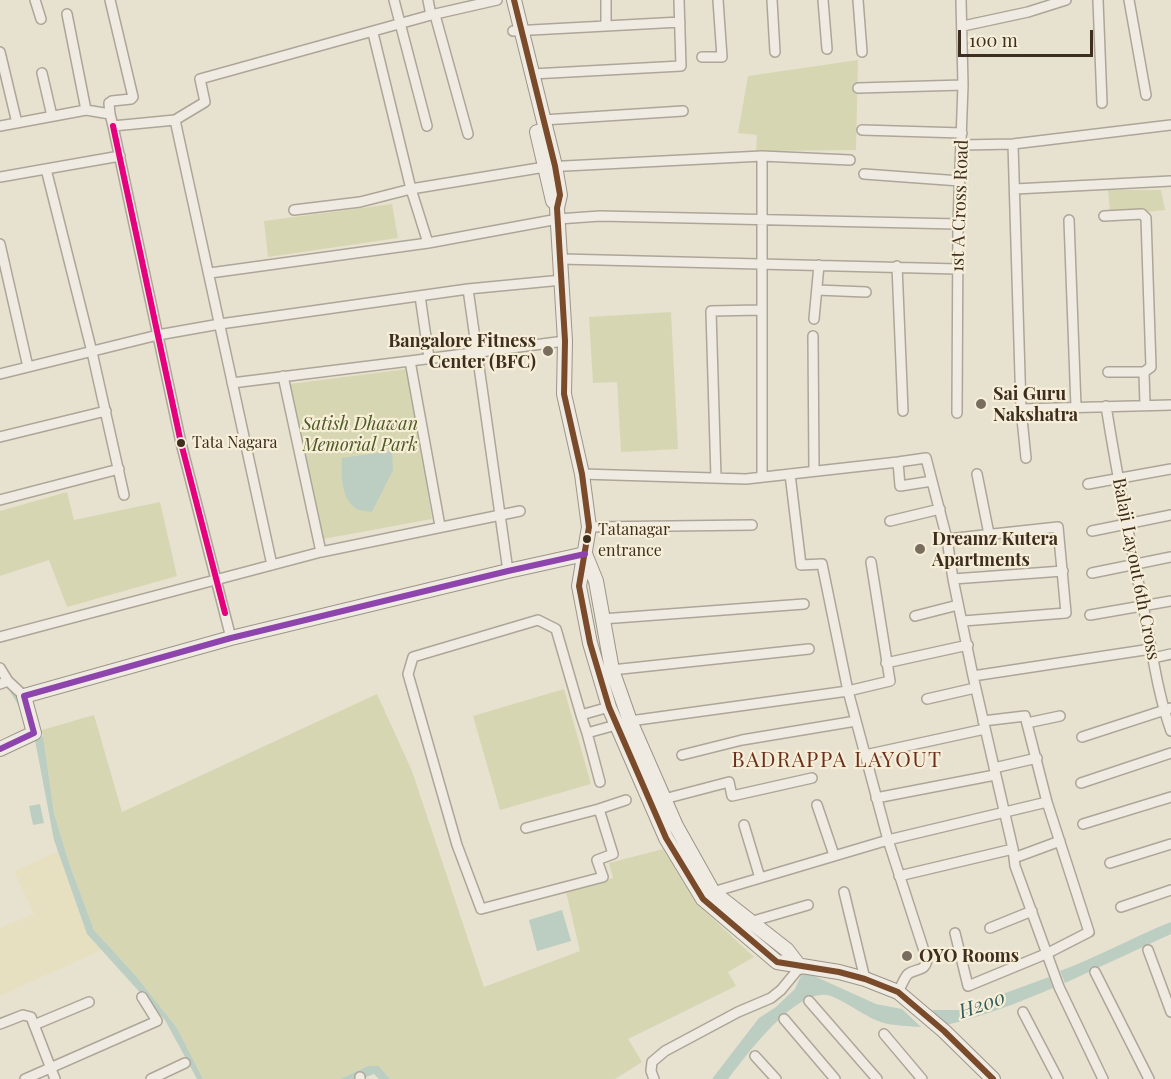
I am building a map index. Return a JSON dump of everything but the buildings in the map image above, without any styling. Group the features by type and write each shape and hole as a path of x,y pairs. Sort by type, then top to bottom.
{"street":[{"path":"35,0 41,19"},
{"path":"110,0 133,97 112,101 109,104 110,114 182,443 231,638"},
{"path":"394,0 428,126"},
{"path":"428,0 468,134"},
{"path":"113,126 175,120 205,102 200,79 433,15 497,0"},
{"path":"505,0 532,74 543,120 550,167"},
{"path":"514,0 517,31 550,167 560,195 558,213 566,341 564,393 582,474 589,527 579,586 591,643 609,707 616,725 713,892 787,950 800,967"},
{"path":"606,0 606,26"},
{"path":"532,74 681,66 679,0"},
{"path":"702,57 722,57 718,0"},
{"path":"772,0 776,52"},
{"path":"823,0 827,49"},
{"path":"858,0 862,52"},
{"name":"1st A Cross Road","path":"957,413 958,224 963,85 961,0"},
{"path":"963,26 1028,12 1066,0"},
{"path":"1098,0 1102,103"},
{"path":"1129,0 1146,95"},
{"path":"67,14 86,110"},
{"path":"517,31 680,22"},
{"path":"373,33 411,189 428,243"},
{"path":"0,52 17,123"},
{"path":"42,73 52,116"},
{"path":"858,88 963,85"},
{"path":"0,126 86,110 110,114"},
{"path":"543,120 683,111"},
{"path":"175,120 272,565"},
{"path":"962,145 1013,144 1171,125"},
{"path":"862,130 962,133"},
{"path":"1013,144 1021,410 1026,458"},
{"path":"0,177 120,156"},
{"path":"762,156 762,477"},
{"path":"294,210 360,202 411,189 550,167 762,156 850,160"},
{"path":"45,169 92,352 124,495"},
{"path":"864,174 960,181"},
{"path":"1015,189 1171,181"},
{"path":"210,273 428,243 558,213 761,221 958,224"},
{"path":"1104,216 1142,214 1146,218 1151,367 1144,372 1108,372"},
{"path":"1069,220 1076,407"},
{"path":"0,244 28,368"},
{"path":"561,259 958,269"},
{"path":"814,319 819,265"},
{"path":"897,266 903,411"},
{"path":"0,374 158,335 220,324 468,289 562,280"},
{"path":"468,289 508,571"},
{"path":"817,290 866,292"},
{"path":"420,296 429,358"},
{"path":"716,478 711,311 761,310"},
{"path":"813,336 814,471"},
{"path":"232,382 566,341"},
{"path":"410,361 440,526"},
{"path":"1144,372 1145,405"},
{"path":"283,376 321,552"},
{"path":"1021,410 1171,405"},
{"name":"Balaji Layout 6th Cross","path":"1106,406 1152,654 1171,731"},
{"path":"0,437 106,411"},
{"path":"582,474 746,479 926,458 947,538 972,676 1015,866 1059,987 1103,1079"},
{"path":"898,462 900,486 932,481"},
{"path":"0,500 119,469"},
{"path":"1088,484 1171,469"},
{"path":"790,474 801,565 822,564 848,691 876,798 927,960 927,965 923,969 909,974 900,994"},
{"path":"977,474 989,534"},
{"path":"890,521 940,509"},
{"path":"0,637 321,552 520,511"},
{"path":"1092,531 1171,515"},
{"path":"589,527 752,525"},
{"path":"947,538 1058,527 1066,613 963,621"},
{"path":"24,696 231,638 585,554"},
{"path":"585,554 596,581 612,670 663,808 666,838 703,899 777,962 839,972 865,979 900,994 944,1031 993,1079"},
{"path":"1092,573 1171,557"},
{"path":"630,721 848,691 890,681 871,562"},
{"path":"953,579 1063,571"},
{"path":"1090,615 1171,601"},
{"path":"602,619 804,604"},
{"path":"915,616 958,605"},
{"path":"599,809 613,854 597,860 603,877 481,909 457,845 408,674 413,657 538,620 556,629 600,782"},
{"path":"886,663 968,645"},
{"path":"612,670 809,649"},
{"path":"972,676 1152,654 1171,654"},
{"path":"0,668 4,683 24,696 34,734 0,749"},
{"path":"927,699 975,688"},
{"path":"581,715 609,707"},
{"path":"1082,737 1167,709"},
{"path":"865,755 1025,716 1047,802 1089,932 1048,953 968,986 955,933"},
{"path":"1027,723 1060,716"},
{"path":"682,755 742,740 856,721"},
{"path":"587,733 616,725"},
{"path":"1081,783 1171,753"},
{"path":"876,798 994,771 1037,758"},
{"path":"663,808 729,782 732,796 812,778"},
{"path":"1083,824 1171,797"},
{"path":"526,828 626,800"},
{"path":"713,892 888,840 1047,802"},
{"path":"817,805 834,855"},
{"path":"744,825 760,878"},
{"path":"899,876 1014,854 1060,841"},
{"path":"1110,863 1171,844"},
{"path":"1121,907 1171,890"},
{"path":"844,892 865,979"},
{"path":"750,922 808,905"},
{"path":"990,928 1032,911"},
{"path":"1148,950 1171,1012"},
{"path":"654,1079 651,1071 652,1062 665,1051 738,1012 771,998 781,990 800,967"},
{"path":"1095,972 1149,1079"},
{"path":"25,1079 157,1021 142,996"},
{"path":"809,1001 877,1079"},
{"path":"34,1025 89,1002"},
{"path":"1023,1012 1058,1079"},
{"path":"0,1024 27,1014 31,1017 55,1079"},
{"path":"783,1019 835,1079"},
{"path":"884,1034 922,1079"},
{"path":"755,1056 776,1079"},
{"path":"151,1079 185,1063"}],"shaded area":[{"path":"58,851 87,934 101,950 0,996 0,928 34,914 14,871"}],"green space":[{"path":"858,60 856,150 756,151 757,135 738,133 748,76"},
{"path":"1108,190 1161,190 1165,210 1110,212"},
{"path":"392,204 398,238 268,257 264,221"},
{"path":"671,312 678,449 621,452 617,382 593,383 589,317"},
{"name":"Satish Dhawan Memorial Park","path":"407,369 432,519 323,539 290,384"},
{"path":"67,492 74,520 160,502 177,576 67,607 49,560 0,576 0,511"},
{"path":"564,689 591,784 500,810 473,716"},
{"path":"377,694 412,771 484,987 580,951 566,892 613,878 609,863 663,849 696,903 754,957 728,972 736,986 628,1039 642,1062 615,1079 390,1079 379,1066 368,1066 340,1079 203,1079 177,1028 136,976 94,930 70,866 54,813 42,730 94,715 122,812"}],"water":[{"path":"392,451 393,470 372,512 357,509 345,493 342,458"},
{"path":"43,736 54,813 70,866 94,930 136,976 177,1028 203,1079 197,1079 165,1020 87,934 54,840 35,740"},
{"path":"40,804 44,823 33,825 29,806"},
{"path":"562,910 571,941 537,951 529,920"},
{"path":"1171,922 1171,934 1065,983 1060,971"},
{"path":"803,971 876,1004 902,1009 921,1027 884,1023 831,996 818,995 804,1001 774,1024 728,1079 712,1079 759,1018 776,1007 795,989"},
{"name":"H200","path":"1049,977 1053,988 1001,1009 946,1025 932,1010 959,1010"},
{"path":"368,1066 379,1066 390,1079 379,1079 374,1074 361,1079 340,1079"}],"waterway":[{"path":"9,687 20,705"}],"transit line":[{"path":"514,0 560,195 557,208 565,341 564,394 582,474 589,527 579,586 590,643 609,707 666,838 703,899 777,962 839,972 898,992 944,1031 993,1079"},
{"path":"113,126 181,443 225,613"},
{"path":"0,749 34,733 24,696 231,638 585,554"}],"place":[{"name":"Bangalore Fitness Center (BFC)","path":"548,351"},
{"name":"Sai Guru Nakshatra","path":"981,404"},
{"name":"Tata Nagara","path":"181,443"},
{"name":"Tatanagar entrance","path":"587,539"},
{"name":"Dreamz Kutera Apartments","path":"920,549"},
{"name":"OYO Rooms","path":"907,956"}],"district":[{"name":"BADRAPPA LAYOUT","path":"837,760"}]}
